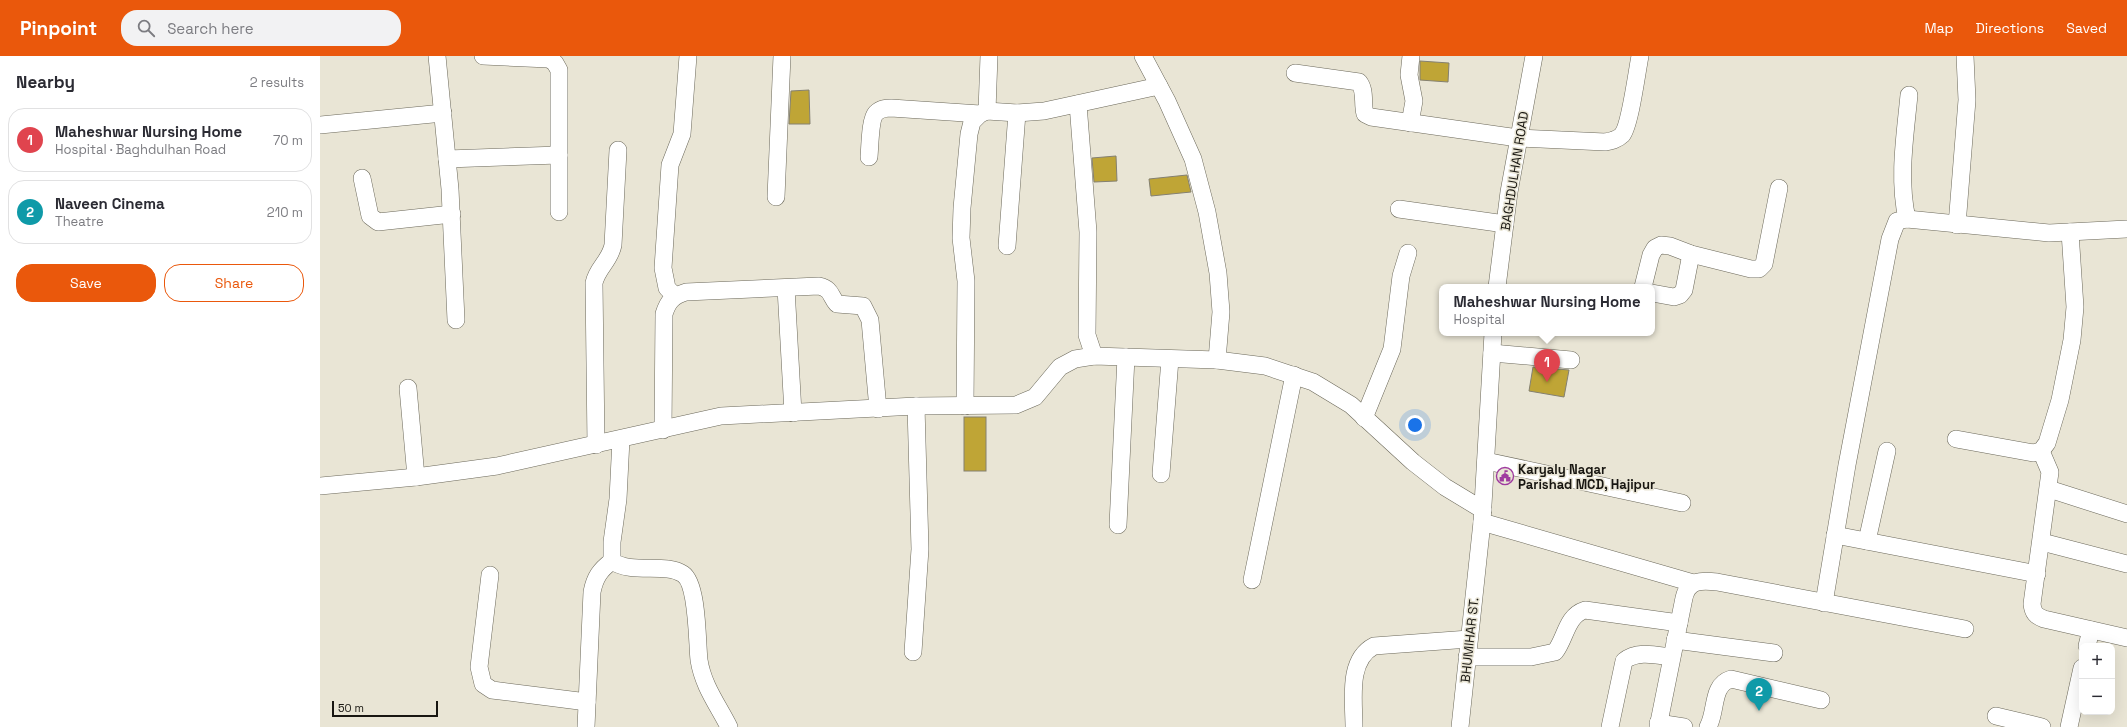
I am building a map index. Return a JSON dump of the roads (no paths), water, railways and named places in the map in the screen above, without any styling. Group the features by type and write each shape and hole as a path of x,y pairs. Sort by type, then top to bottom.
{"street":[{"path":"437,56 452,214 456,320"},
{"path":"483,56 543,58 556,60 559,70 559,212"},
{"path":"674,295 667,288 663,268 670,165 682,134 688,56"},
{"path":"776,197 782,56"},
{"path":"965,406 966,281 962,238 962,208 969,134 972,122 984,112 989,56"},
{"path":"1143,56 1159,86 1193,159 1207,212 1218,273 1221,312 1217,360"},
{"path":"1410,123 1414,101 1409,75 1412,56"},
{"name":"BAGHDULHAN ROAD","path":"1498,284 1505,224 1518,138 1534,56"},
{"path":"1295,73 1359,82 1363,88 1365,114 1372,117 1518,138 1605,142 1615,140 1623,134 1627,124 1640,56"},
{"path":"1957,225 1967,100 1965,56"},
{"path":"869,157 873,120 876,113 882,109 891,108 1018,114 1044,111 1159,86"},
{"path":"1907,219 1902,200 1902,173 1909,95"},
{"path":"1078,104 1088,232 1087,335 1094,356"},
{"path":"320,125 443,113"},
{"path":"1007,246 1018,114"},
{"path":"596,445 594,283 596,275 612,254 618,150"},
{"path":"447,159 559,155"},
{"path":"362,178 370,216 378,222 452,214"},
{"path":"1644,284 1651,254 1655,248 1661,245 1670,246 1691,254 1751,269 1759,269 1764,264 1779,188"},
{"path":"1399,209 1505,224"},
{"path":"1824,603 1835,535 1890,239 1897,222 1907,219 2028,232 2070,232 2127,229"},
{"path":"1956,439 2033,453 2041,451 2047,443 2060,400 2072,340 2075,307 2070,232"},
{"path":"1364,418 1392,349 1401,276 1408,252"},
{"path":"1655,294 1674,297 1680,295 1684,290 1691,254"},
{"path":"786,288 793,413"},
{"path":"663,430 664,314 667,304 674,295 686,292 827,288 837,304 855,304 863,306 867,311 870,320 878,408"},
{"path":"1483,516 1493,336"},
{"path":"1492,353 1571,360"},
{"path":"320,486 416,477 497,466 721,416 916,406 1016,405 1035,398 1060,367 1075,359 1094,356 1217,360 1265,366 1314,382 1334,394 1364,418 1413,462 1483,516 1689,586 1704,580 1717,582 1965,629"},
{"path":"1118,525 1126,357"},
{"path":"1160,474 1170,359"},
{"path":"1252,580 1294,376"},
{"path":"408,388 416,477"},
{"path":"913,652 920,549 916,406"},
{"path":"612,561 612,542 618,499 621,439"},
{"path":"1867,541 1887,451"},
{"path":"2041,451 2050,472 2042,542 2032,604 2033,611 2037,617 2089,638 2127,638"},
{"path":"1486,461 1682,503"},
{"path":"2049,489 2127,514"},
{"name":"BHUMIHAR ST.","path":"1460,727 1483,516"},
{"path":"1835,535 2037,574"},
{"path":"2042,542 2127,564"},
{"path":"586,727 592,592 594,579 600,571 612,561"},
{"path":"612,561 618,565 628,568 674,571 684,574 689,582 694,602 699,660 703,678 707,689 729,727"},
{"path":"490,575 479,667 483,684 492,690 587,702"},
{"path":"1684,727 1658,725 1671,657 1689,586"},
{"path":"1467,656 1531,657 1555,652 1562,643 1570,619 1578,612 1585,610 1679,623"},
{"path":"1354,727 1354,680 1360,657 1365,650 1374,646 1469,639"},
{"path":"1675,640 1774,654"},
{"path":"1610,727 1624,660 1637,654 1671,657"},
{"path":"1708,727 1712,720 1718,689 1723,681 1731,679 1821,700"},
{"path":"2069,727 2080,679"},
{"path":"1996,716 2042,727"}],"place":[{"name":"Maheshwar Nursing Home","path":"1547,382"},
{"name":"Karyaly Nagar Parishad MCD, Hajipur","path":"1505,476"},
{"name":"Naveen Cinema","path":"1759,711"}]}
